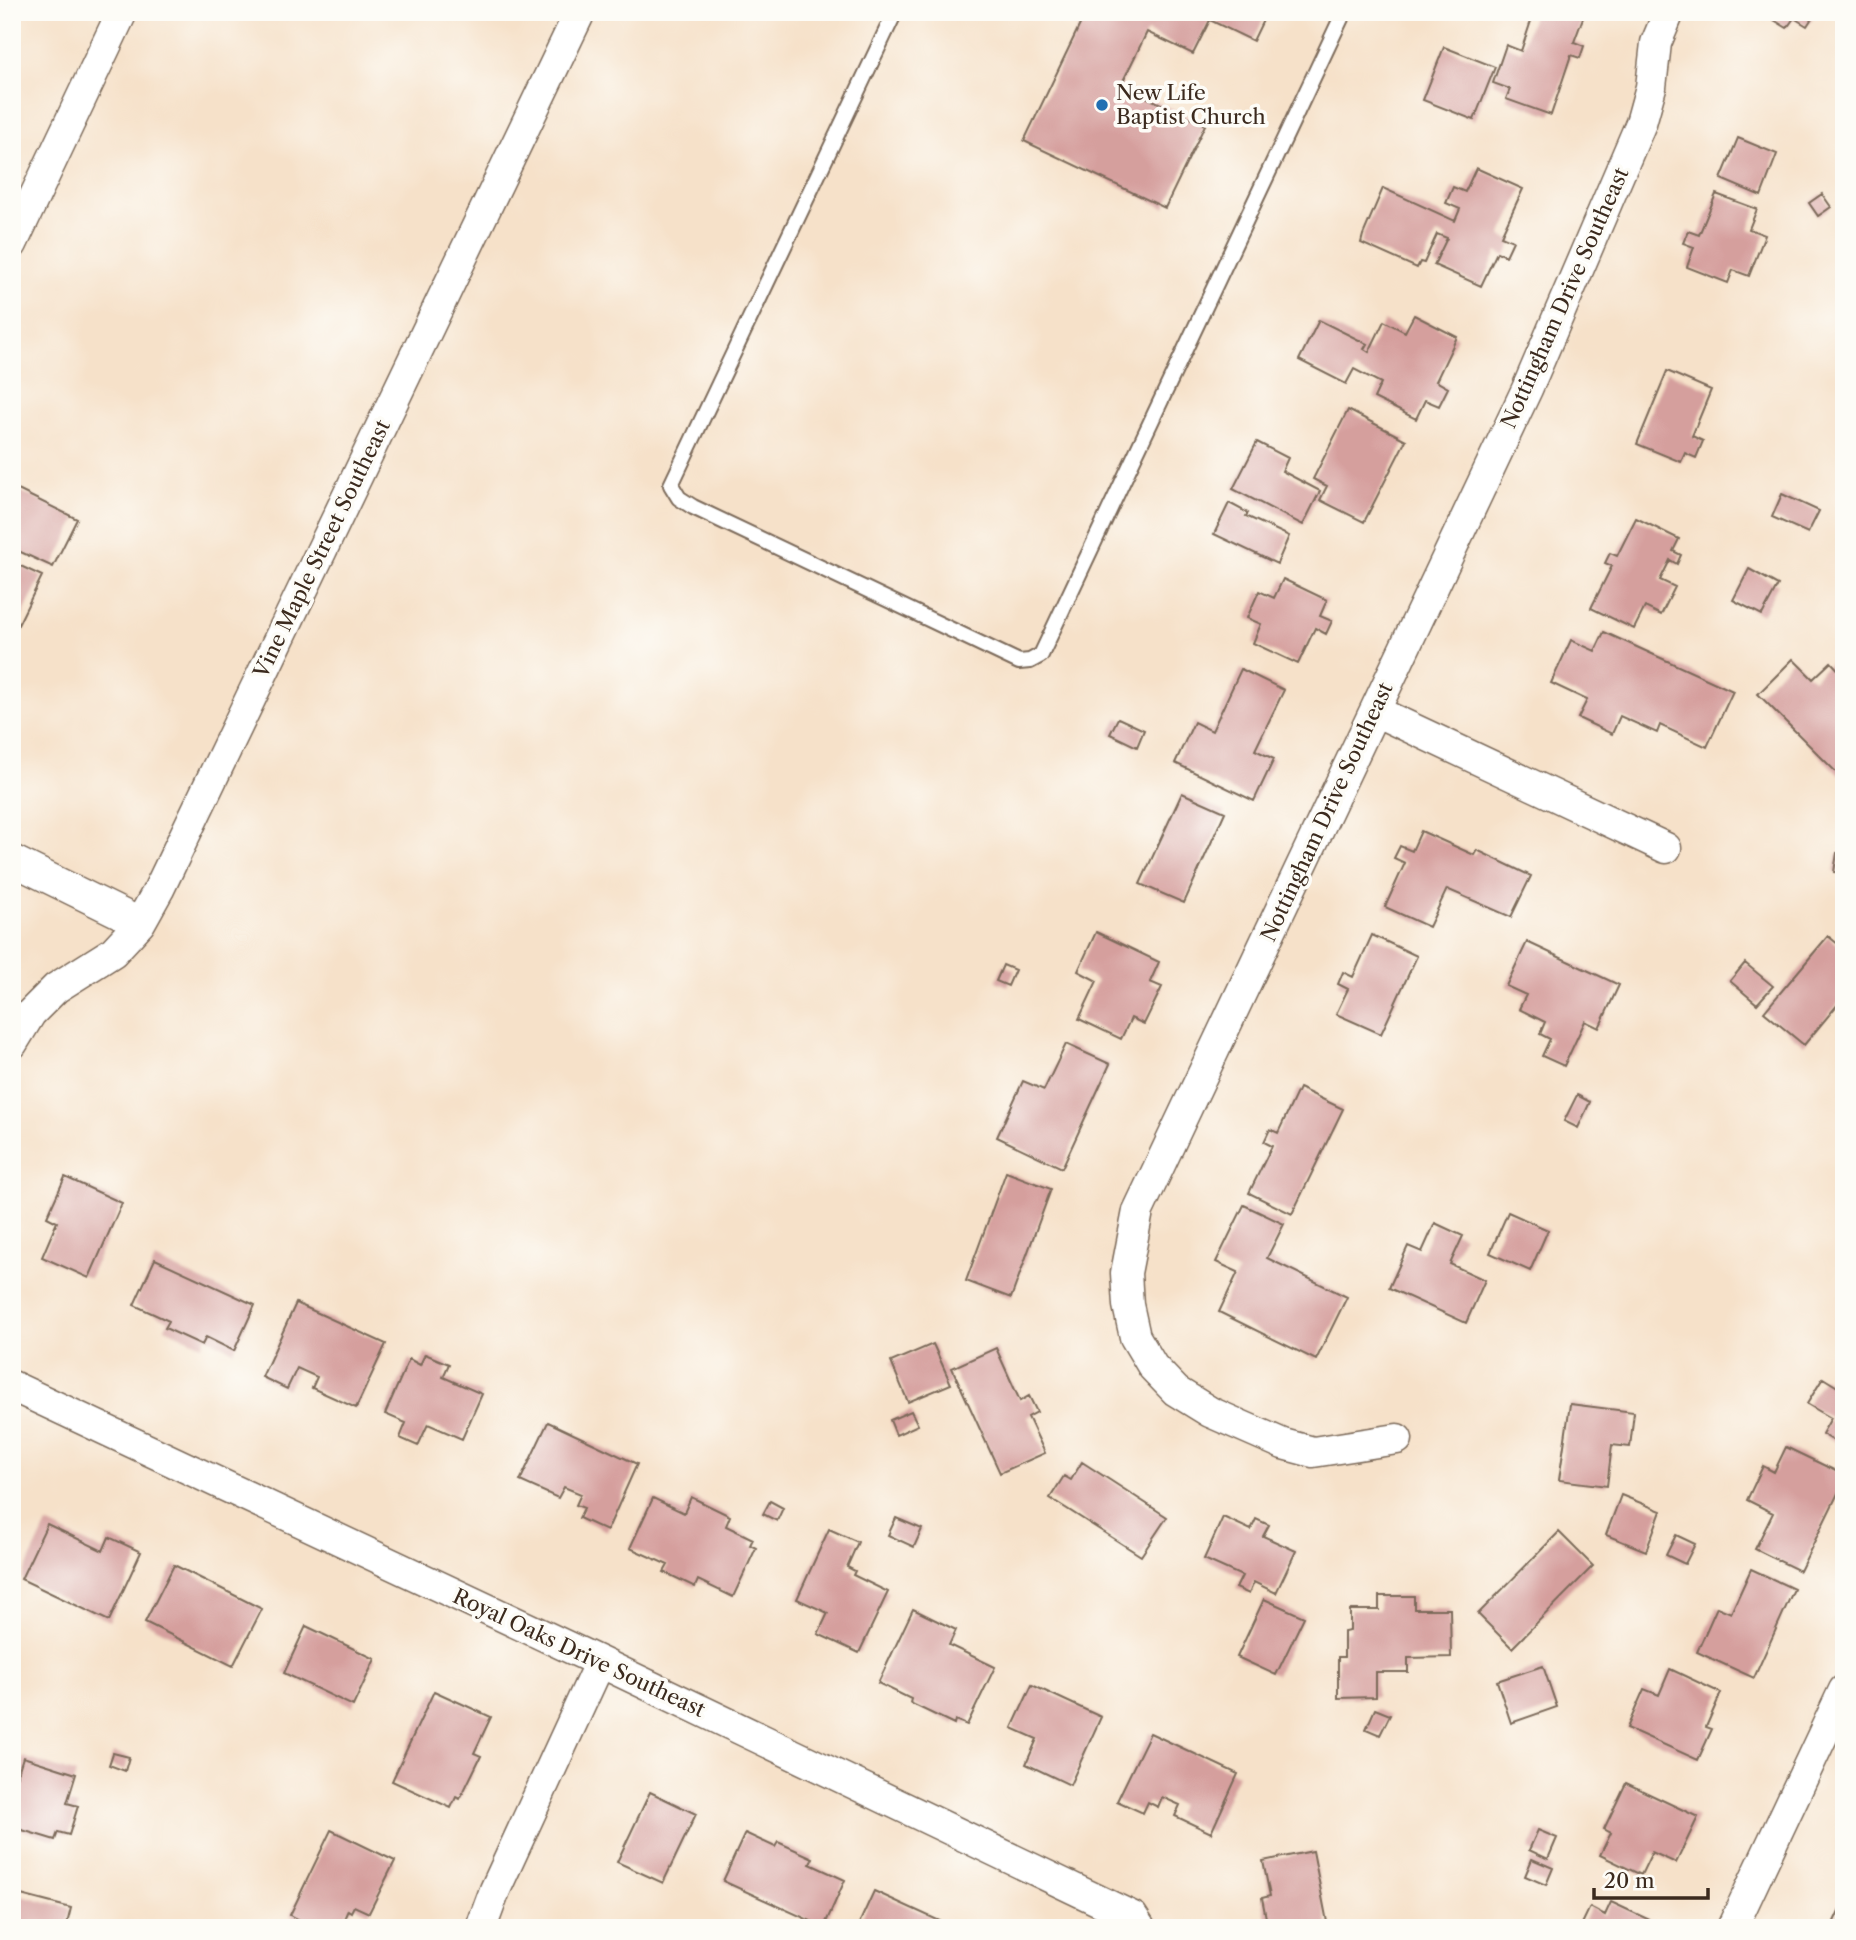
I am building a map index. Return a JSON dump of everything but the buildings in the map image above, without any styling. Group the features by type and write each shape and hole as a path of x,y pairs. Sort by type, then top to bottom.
{"street":[{"path":"12,243 122,12"},
{"name":"Vine Maple Street Southeast","path":"12,1044 31,1013 56,988 113,952 140,923 159,889 580,12"},
{"name":"Nottingham Drive Southeast","path":"1397,1440 1313,1451 1283,1444 1210,1412 1176,1391 1153,1367 1135,1338 1128,1305 1126,1273 1138,1211 1527,389 1641,123 1651,87 1656,43 1669,12"},
{"path":"1374,711 1666,848"},
{"path":"12,860 140,923"},
{"name":"Royal Oaks Drive Southeast","path":"12,1386 600,1662 1133,1917 1140,1928"},
{"path":"481,1928 495,1890 600,1662"},
{"path":"1732,1928 1844,1690"}],"lane":[{"path":"895,12 671,485 679,498 693,507 1019,662 1030,662 1041,655 1344,12"}],"place":[{"name":"New Life Baptist Church","path":"1102,105"}]}
